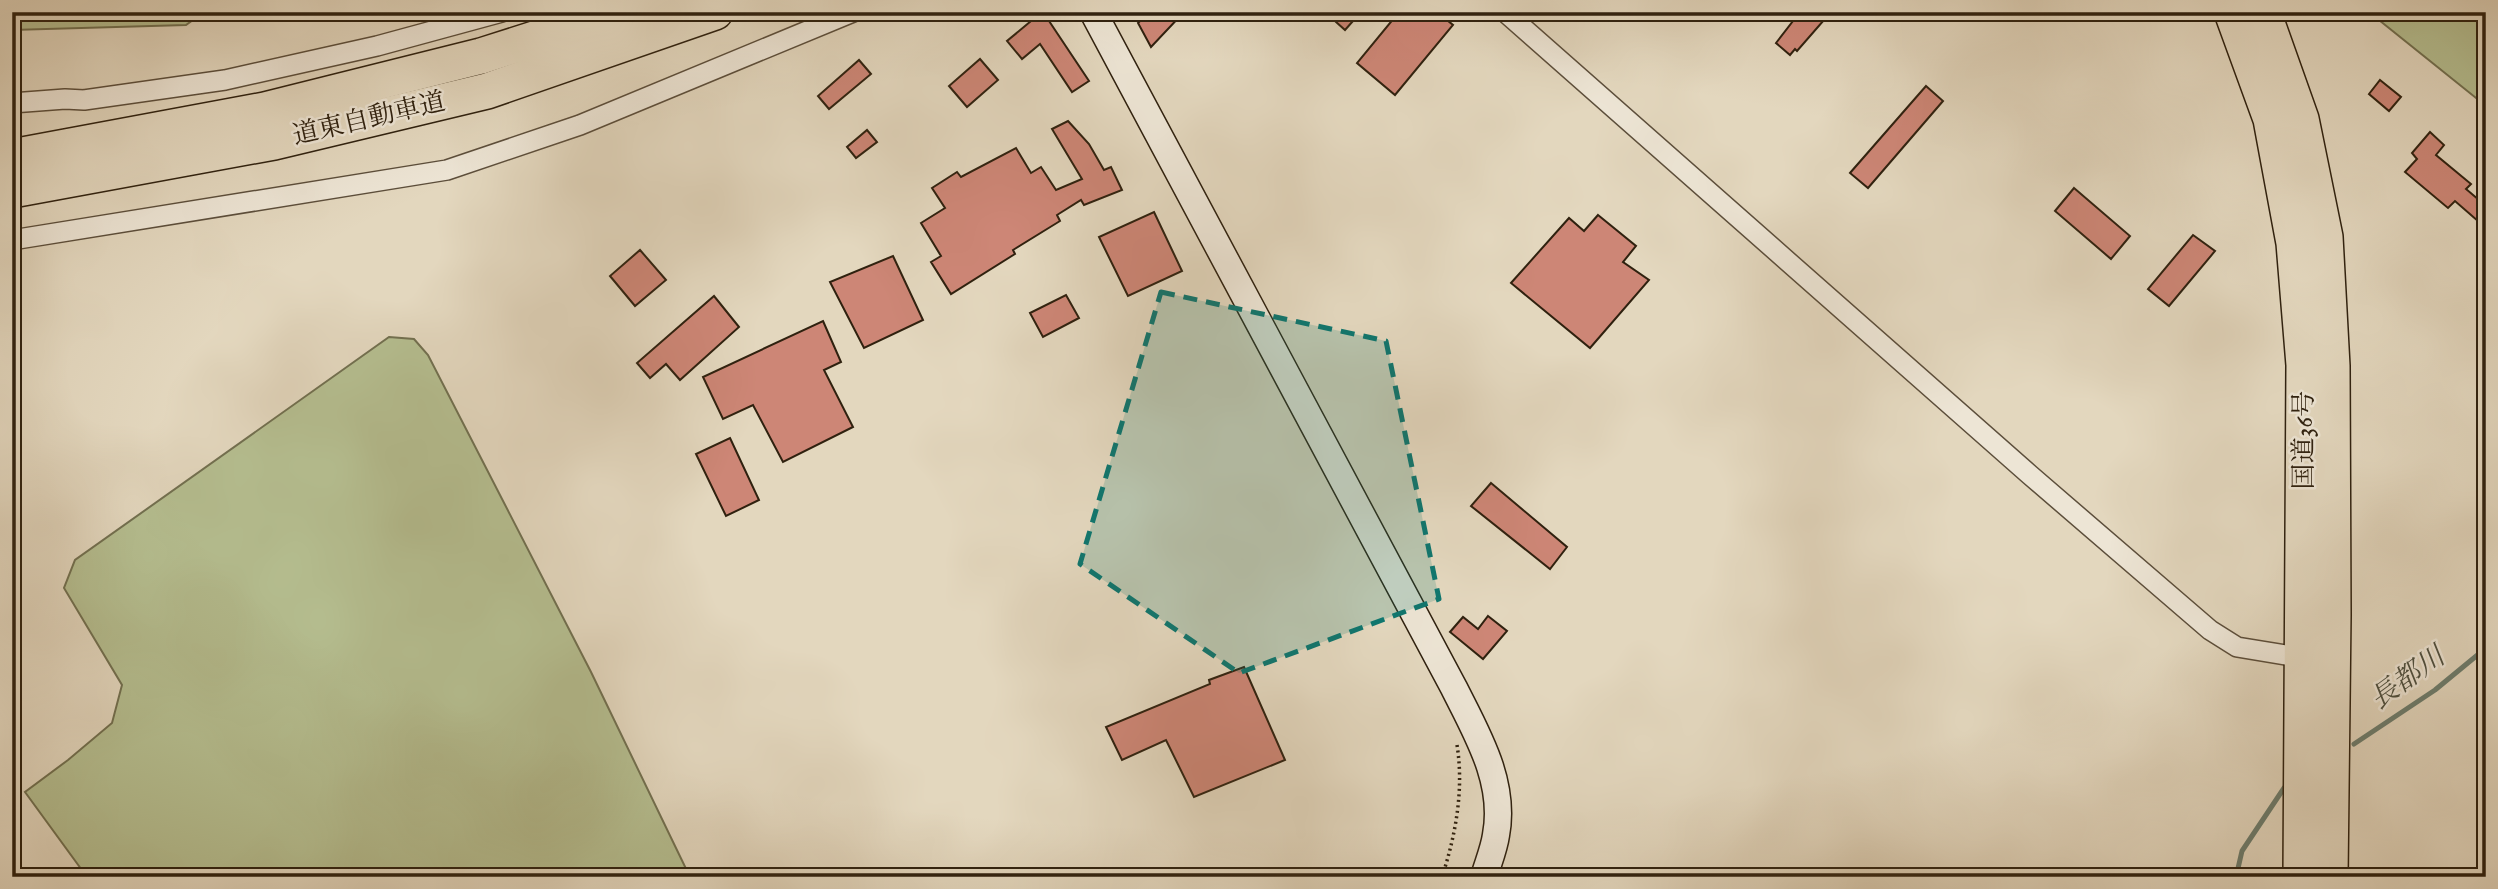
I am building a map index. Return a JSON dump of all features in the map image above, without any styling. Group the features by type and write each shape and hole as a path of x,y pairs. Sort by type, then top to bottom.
{"highway":[{"name":"道東自動車道","path":"12,158 265,110 481,56 619,12"},
{"name":"道東自動車道","path":"12,190 274,142 487,91 716,12"},
{"name":"国道36号","path":"2232,12 2271,119 2294,243 2305,365 2301,877"},
{"name":"国道36号","path":"2263,12 2301,119 2325,237 2332,379 2330,877"}],"street":[{"path":"12,103 84,100 225,80 377,46 502,12"},
{"path":"12,240 447,170 580,125 853,12"},
{"path":"1093,12 1454,688 1489,759 1497,796 1497,834 1484,877"},
{"path":"1505,12 2210,630 2237,647 2304,658"}],"highlighted area":[{"path":"1161,292 1386,341 1439,599 1239,673 1080,564"}],"green space":[{"path":"12,12 204,12 186,25 12,30"},
{"path":"2369,12 2486,12 2486,106"},
{"path":"389,337 414,339 428,355 591,672 690,877 87,877 25,792 112,723 122,685 64,588 75,560"}],"building":[{"path":"1026,12 1043,12 1089,81 1072,92 1040,44 1022,59 1007,41 1031,21"},
{"path":"1149,12 1184,12 1151,47 1138,23"},
{"path":"1325,12 1361,12 1345,30"},
{"path":"1399,12 1437,12 1453,25 1395,95 1357,63"},
{"path":"1800,12 1831,12 1797,51 1795,49 1790,55 1776,43"},
{"path":"980,59 998,80 967,107 949,86"},
{"path":"859,60 871,74 829,109 818,96"},
{"path":"2380,80 2401,97 2389,111 2369,94"},
{"path":"1926,86 1943,101 1868,188 1850,173"},
{"path":"1068,121 1089,144 1104,170 1111,167 1122,190 1084,205 1081,200 1057,215 1060,221 1013,250 1015,254 951,294 931,262 941,256 921,223 945,208 932,188 957,172 961,177 1016,148 1031,173 1041,167 1056,190 1082,179 1052,129"},
{"path":"867,130 877,142 856,158 847,147"},
{"path":"2430,132 2444,145 2436,155 2471,184 2466,189 2486,206 2486,228 2455,201 2448,208 2405,172 2417,159 2412,153"},
{"path":"2074,188 2130,236 2111,259 2055,211"},
{"path":"1154,212 1182,271 1128,296 1099,237"},
{"path":"1598,215 1636,246 1623,262 1649,280 1590,348 1511,283 1569,218 1584,231"},
{"path":"2193,235 2215,251 2169,306 2148,289"},
{"path":"640,250 666,280 635,306 610,276"},
{"path":"893,256 923,320 864,348 830,282"},
{"path":"1066,295 1079,318 1043,337 1030,313"},
{"path":"714,296 739,327 680,380 666,364 650,378 637,363"},
{"path":"823,321 841,362 824,370 853,427 783,462 753,405 723,419 703,377"},
{"path":"730,438 759,500 726,516 696,454"},
{"path":"1491,483 1567,547 1550,569 1471,506"},
{"path":"1488,616 1507,631 1483,659 1450,632 1463,617 1478,629"},
{"path":"1244,667 1285,760 1194,797 1166,740 1122,760 1106,727"}],"waterway":[{"name":"長都川","path":"2354,744 2435,690 2486,648"},
{"name":"長都川","path":"2236,877 2242,851 2284,788"}]}
